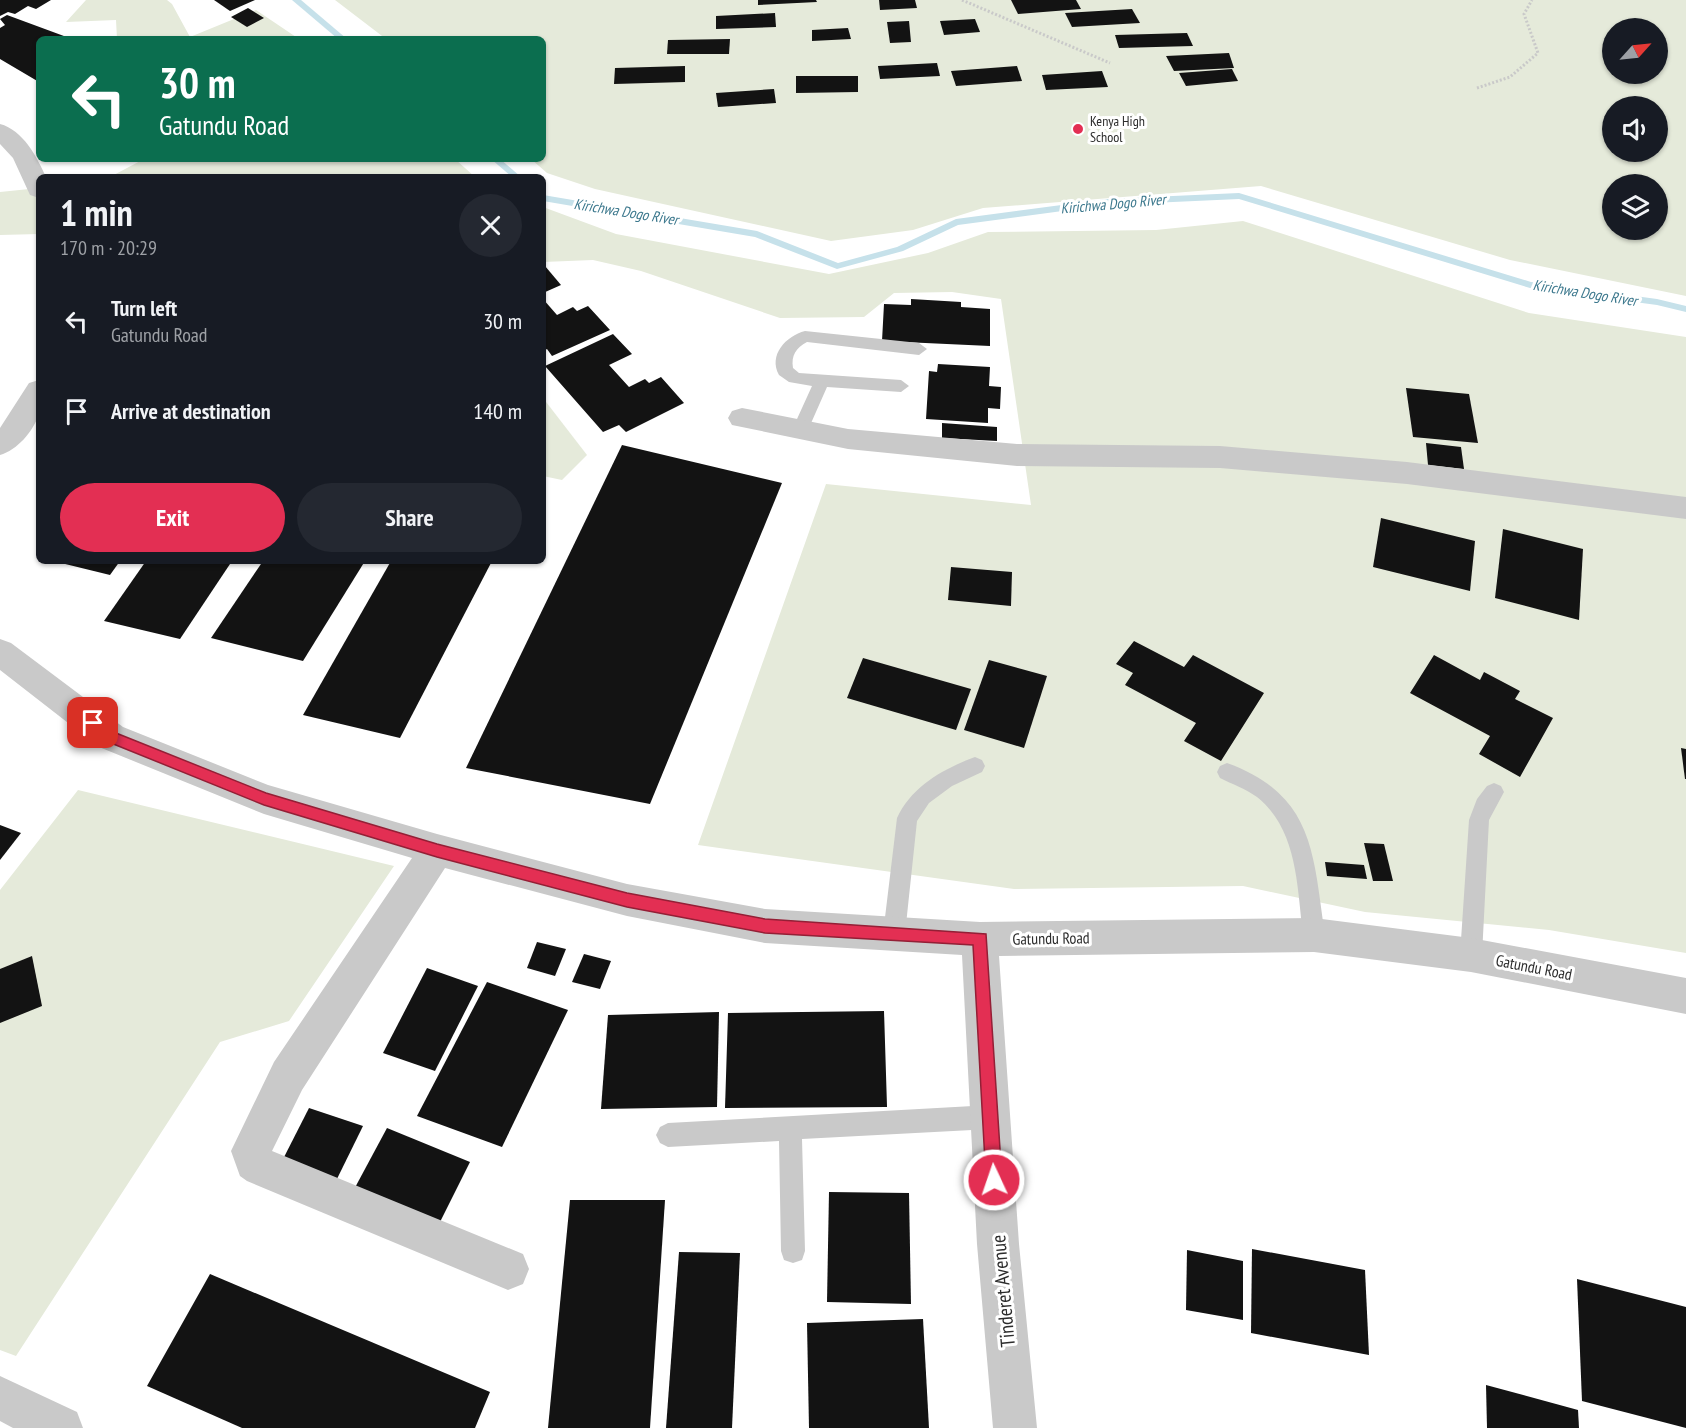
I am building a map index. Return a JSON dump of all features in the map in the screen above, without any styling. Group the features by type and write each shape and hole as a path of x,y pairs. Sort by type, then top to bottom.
{"street":[{"path":"0,131 24,154 36,183"},
{"path":"0,445 14,432 36,395"},
{"path":"742,418 848,439 1017,455 1220,457 1337,467 1686,508"},
{"name":"Gatundu Road","path":"0,652 111,737 264,799 437,850 627,900 754,924 980,939 1314,935 1471,956 1686,996"},
{"path":"437,850 288,1076 251,1151 254,1162 261,1167 508,1269"},
{"name":"Tinderet Avenue","path":"980,939 998,1244 1015,1428"},
{"path":"0,1398 61,1428"}],"lane":[{"path":"901,386 795,378 785,371 783,363 788,346 805,336 919,349"},
{"path":"800,430 822,381"},
{"path":"894,934 907,818 922,797 945,780 975,766"},
{"path":"1227,772 1264,791 1289,818 1298,842 1314,935"},
{"path":"1471,956 1479,820 1484,805 1494,792"},
{"path":"668,1135 991,1117"},
{"path":"790,1128 793,1251"}],"path":[{"path":"962,0 1110,63"},
{"path":"1477,88 1510,77 1538,53 1524,14 1532,0"}],"green space":[{"path":"86,0 167,0 172,4 189,36 117,36 116,20 66,22"},
{"name":"Kenya High School","path":"335,0 1686,0 1686,296 1510,260 1261,186 983,208 913,230 831,241 595,189 547,173 534,162 546,162 546,36 382,36"},
{"path":"256,10 295,36 192,36"},
{"path":"138,162 458,162 472,174 116,174"},
{"path":"36,188 36,234 0,235 0,192"},
{"path":"546,208 616,234 829,274 928,253 988,232 1156,230 1243,221 1529,313 1686,337 1686,953 1549,930 1365,912 1243,886 1014,889 698,845 826,484 1031,505 1001,299 952,292 894,293 864,317 780,318 641,271 593,260 546,262"},
{"path":"546,402 587,455 562,480 546,477"},
{"path":"78,790 394,866 289,1021 220,1042 16,1356 0,1350 0,890"}],"building":[{"path":"0,0 51,0 36,9 28,6 15,14 8,12 0,16"},
{"path":"214,0 255,0 230,11"},
{"path":"758,0 816,0 817,2 758,5"},
{"path":"879,0 915,0 917,8 880,10"},
{"path":"1011,0 1076,0 1081,9 1018,14"},
{"path":"248,8 264,18 247,27 231,17"},
{"path":"1132,9 1140,23 1072,27 1065,13"},
{"path":"775,13 776,27 716,29 716,16"},
{"path":"7,15 64,36 36,36 36,80 0,59 0,28 5,25 0,19"},
{"path":"975,19 980,32 944,35 940,21"},
{"path":"909,21 911,42 890,43 887,22"},
{"path":"848,28 851,39 812,41 812,30"},
{"path":"1187,33 1193,46 1119,48 1115,35"},
{"path":"730,39 729,54 667,54 668,40"},
{"path":"1229,53 1234,68 1174,71 1166,56"},
{"path":"937,63 940,76 880,79 878,66"},
{"path":"685,66 685,82 614,84 615,68"},
{"path":"1017,66 1022,81 956,86 951,71"},
{"path":"1232,69 1238,81 1186,86 1179,73"},
{"path":"1102,71 1108,87 1046,90 1042,75"},
{"path":"796,76 858,76 858,92 796,93"},
{"path":"774,89 776,103 718,107 716,93"},
{"path":"546,267 561,285 546,292"},
{"path":"911,299 961,302 961,307 990,309 990,346 882,341 884,304 911,305"},
{"path":"546,302 557,315 573,307 577,311 588,306 610,330 552,356 547,349"},
{"path":"613,334 632,354 609,365 629,387 645,379 649,383 661,377 684,403 626,432 619,425 603,432 546,366"},
{"path":"938,364 990,367 989,386 1001,387 1000,409 988,408 988,423 926,419 929,371 937,372"},
{"path":"1406,388 1469,394 1478,443 1413,437"},
{"path":"942,423 997,427 997,441 942,438"},
{"path":"1426,443 1461,447 1464,469 1428,465"},
{"path":"622,445 782,483 650,804 466,768"},
{"path":"1381,518 1475,541 1470,591 1373,567"},
{"path":"1503,529 1583,549 1579,620 1495,598"},
{"path":"65,564 118,564 110,575"},
{"path":"144,564 230,564 180,639 104,621"},
{"path":"261,564 363,564 303,661 211,638"},
{"path":"389,564 490,564 400,738 303,715"},
{"path":"951,567 1012,572 1011,606 948,600"},
{"path":"1134,641 1184,667 1193,655 1264,693 1221,761 1184,741 1196,723 1125,685 1133,673 1116,664"},
{"path":"1434,655 1480,680 1484,672 1520,691 1515,699 1553,718 1520,777 1479,754 1490,736 1410,693"},
{"path":"863,658 971,689 956,730 847,698"},
{"path":"989,660 1047,676 1024,748 964,730"},
{"path":"1681,748 1686,749 1686,779 1685,779"},
{"path":"0,825 21,833 0,860"},
{"path":"1364,843 1384,844 1393,881 1373,881"},
{"path":"1325,862 1364,865 1367,879 1327,876"},
{"path":"537,942 566,949 555,976 527,968"},
{"path":"584,954 611,961 600,989 572,982"},
{"path":"32,956 42,1006 0,1023 0,969"},
{"path":"427,968 478,986 435,1071 383,1053"},
{"path":"487,982 568,1010 502,1147 417,1116"},
{"path":"884,1011 887,1107 725,1108 728,1013"},
{"path":"719,1012 717,1107 601,1109 608,1015"},
{"path":"309,1108 363,1126 333,1187 279,1167"},
{"path":"387,1128 470,1162 436,1230 351,1195"},
{"path":"829,1192 909,1193 911,1304 827,1302"},
{"path":"570,1200 665,1200 650,1428 548,1428"},
{"path":"1252,1249 1365,1270 1369,1355 1251,1333"},
{"path":"1187,1250 1243,1261 1243,1320 1186,1310"},
{"path":"679,1252 740,1253 732,1428 666,1428"},
{"path":"210,1274 490,1392 475,1428 242,1428 147,1386"},
{"path":"1577,1279 1686,1307 1686,1428 1582,1401"},
{"path":"923,1319 929,1428 809,1428 807,1323"},
{"path":"1486,1385 1578,1410 1579,1428 1487,1428"}],"waterway":[{"name":"Kirichwa Dogo River","path":"296,0 339,36"},
{"name":"Kirichwa Dogo River","path":"499,162 513,174"},
{"name":"Kirichwa Dogo River","path":"546,199 757,234 837,266 900,249 956,222 1107,202 1239,196 1530,285 1657,302 1686,309"}],"place":[{"name":"Kenya High School","path":"1078,129"}],"route":[{"path":"93,723 111,737 264,799 437,850 627,900 765,926 980,939 994,1180"}]}
